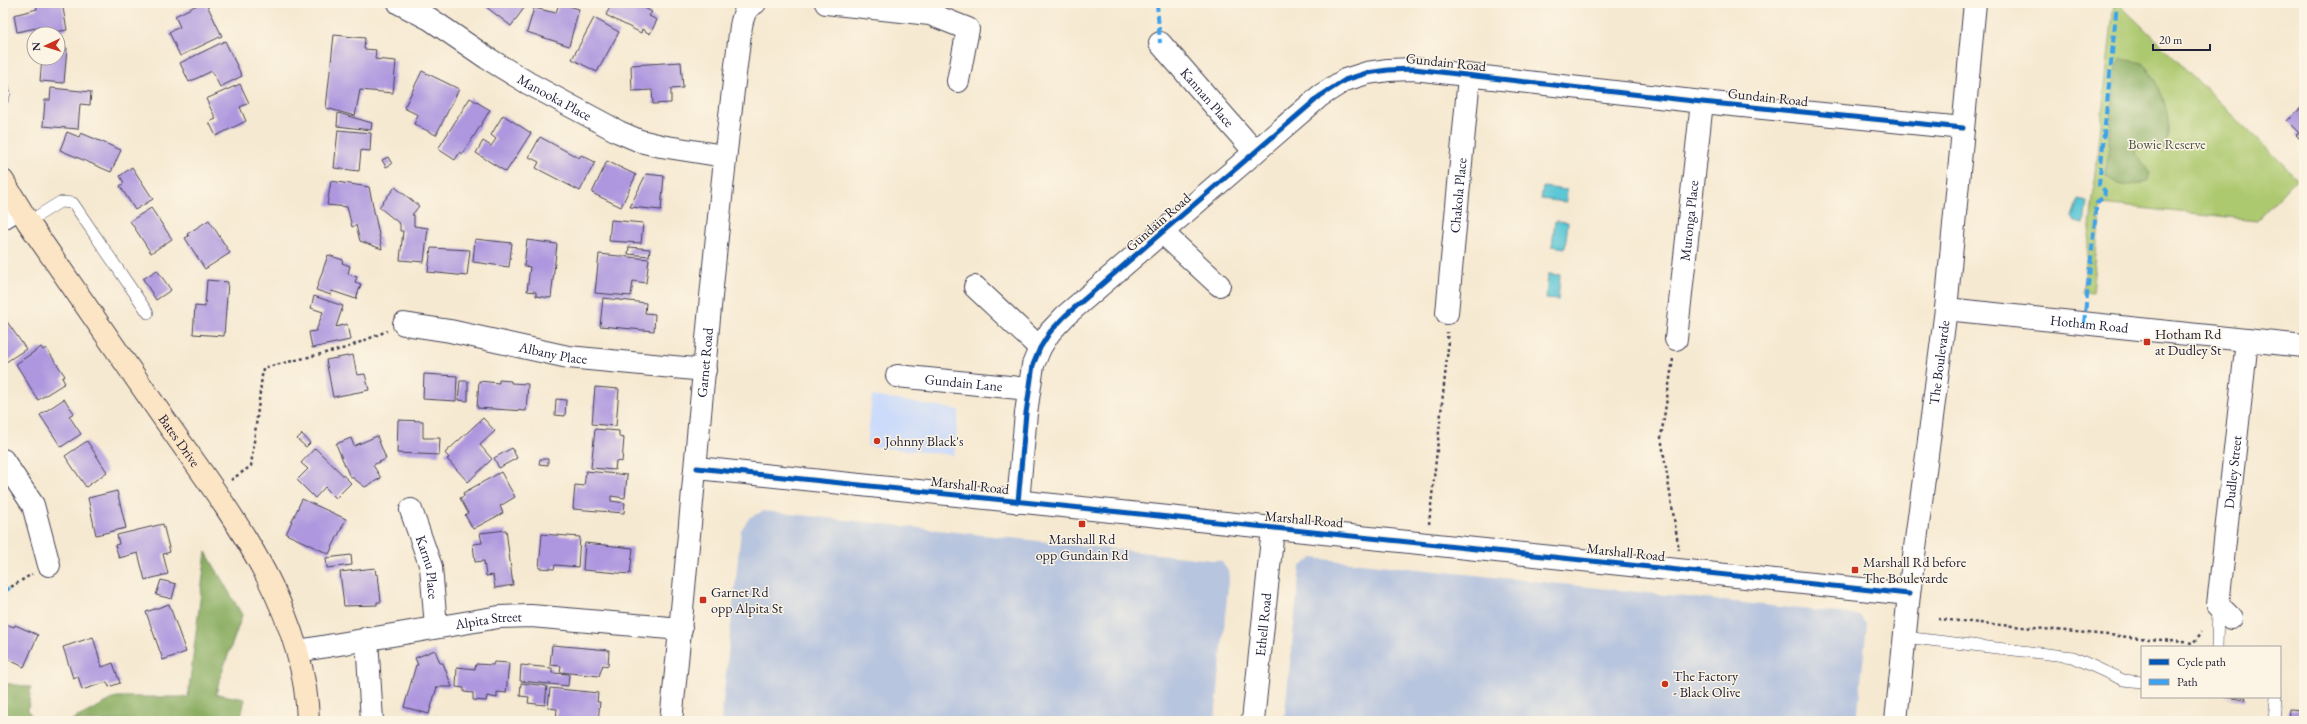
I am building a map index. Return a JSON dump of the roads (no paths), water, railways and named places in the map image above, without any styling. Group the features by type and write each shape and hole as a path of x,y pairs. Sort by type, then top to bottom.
{"main road":[{"name":"Bates Drive","path":"3,181 17,216 214,491 259,561 278,601 298,651 307,700 308,721"}],"street":[{"name":"Manooka Place","path":"399,3 430,19 528,83 619,132 640,141 661,146 724,156"},
{"path":"826,3 930,14 968,29 958,81"},
{"name":"The Boulevarde","path":"1896,721 1909,594 1946,309 1975,3"},
{"name":"Garnet Road","path":"671,721 697,468 724,156 741,26 744,14 752,5"},
{"name":"Kannan Place","path":"1160,43 1255,152"},
{"name":"Gundain Road","path":"1018,502 1029,389 1034,365 1040,348 1050,332 1065,316 1164,234 1320,96 1345,80 1388,70 1414,69 1469,77 1963,128"},
{"name":"Chakola Place","path":"1447,313 1469,77"},
{"name":"Muronga Place","path":"1676,339 1702,102"},
{"path":"1164,234 1219,285"},
{"path":"975,287 1040,348"},
{"name":"Hotham Road","path":"1946,309 2304,346"},
{"name":"Albany Place","path":"404,324 450,331 568,357 705,370"},
{"name":"Dudley Street","path":"2221,613 2247,340"},
{"name":"Gundain Lane","path":"897,376 1029,389"},
{"path":"3,460 33,505 49,565"},
{"name":"Marshall Road","path":"697,468 1909,594"},
{"name":"Karnu Place","path":"411,510 431,567 436,627"},
{"name":"Ethell Road","path":"1253,721 1273,529"},
{"name":"Alpita Street","path":"298,651 367,638 513,616 681,628"},
{"path":"367,638 372,721"}],"lane":[{"path":"3,85 5,93 3,99"},
{"path":"17,216 60,202 72,202 148,313"},
{"path":"2217,646 2221,613"},
{"path":"1904,637 2073,657 2123,680 2141,682"},
{"path":"2274,721 2276,698"}],"water":[{"path":"1543,187 1567,190 1566,202 1541,199"},
{"path":"2078,200 2087,202 2084,224 2075,222 2072,217"},
{"path":"1555,221 1568,222 1565,248 1552,246"},
{"path":"1548,274 1560,275 1558,300 1546,299"}],"place":[{"name":"Hotham Rd at Dudley St","path":"2147,342"},
{"name":"Johnny Black's","path":"877,441"},
{"name":"Marshall Rd opp Gundain Rd","path":"1082,524"},
{"name":"Marshall Rd before The Boulevarde","path":"1855,570"},
{"name":"Garnet Rd opp Alpita St","path":"703,600"},
{"name":"The Factory - Black Olive","path":"1665,684"}],"park label":[{"name":"Bowie Reserve","path":"2167,144"}]}
